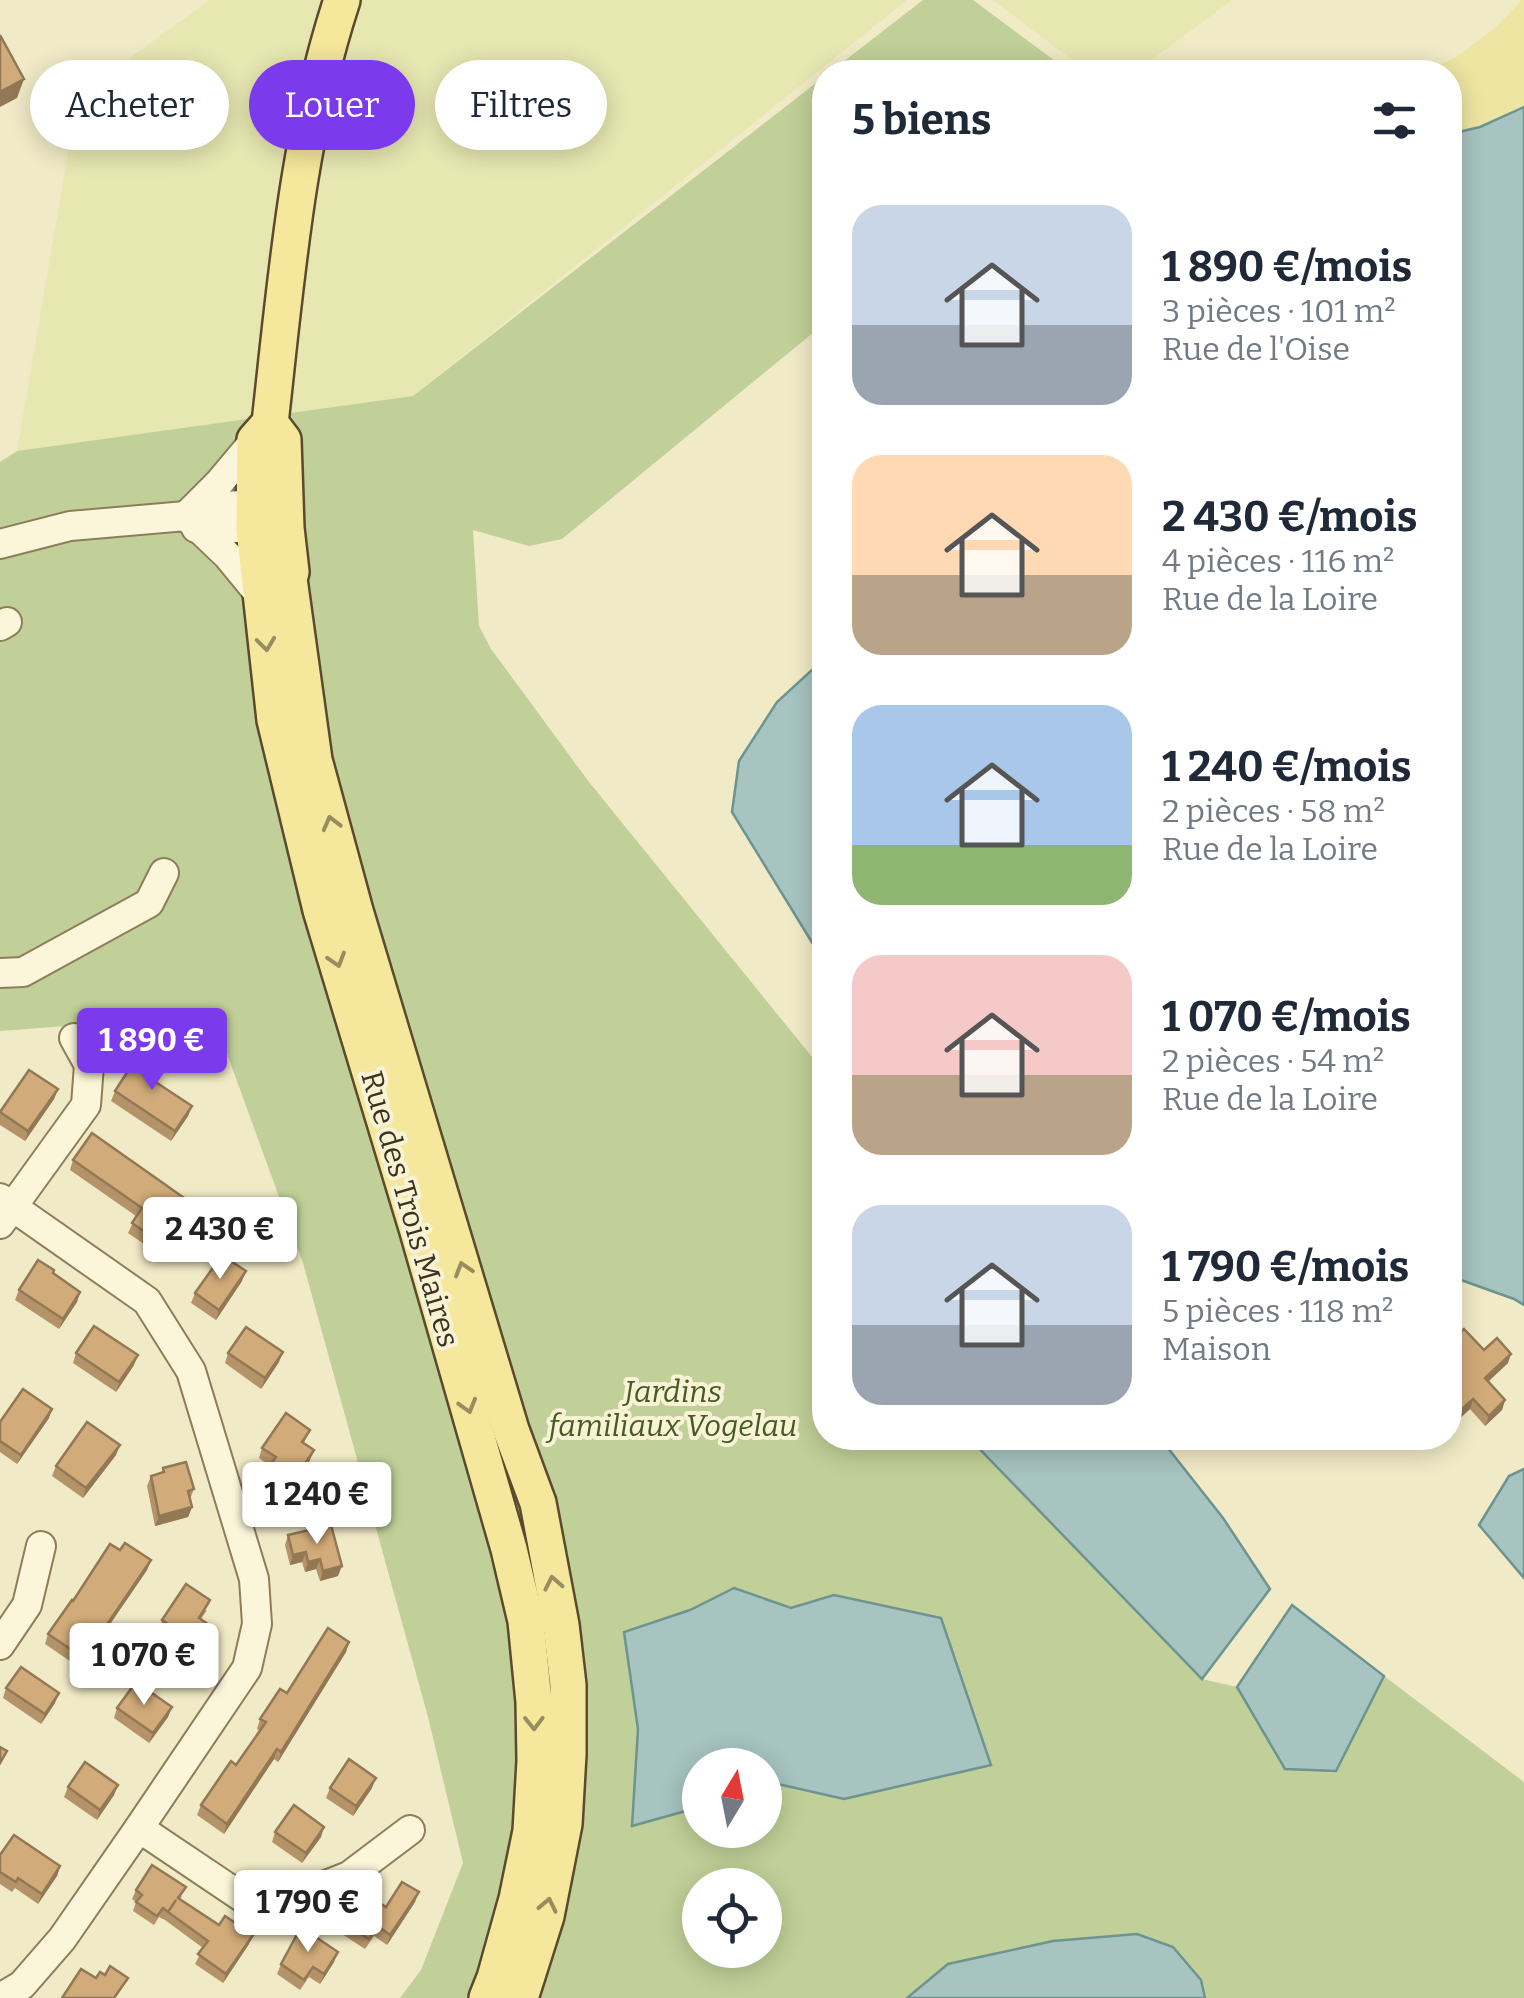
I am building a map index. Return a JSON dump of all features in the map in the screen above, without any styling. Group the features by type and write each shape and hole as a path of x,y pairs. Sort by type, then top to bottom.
{"main road":[{"name":"Rue des Trois Maires","path":"342,0 310,124 263,431 283,440 260,594 275,720 322,910 417,1228 526,1620 535,1761 531,1831 517,1900 486,1998"},
{"name":"Rue des Trois Maires","path":"270,516 291,572 314,760 360,930 511,1430 538,1503 561,1625 568,1685 564,1824 546,1916 520,1998"}],"street":[{"path":"192,517 263,431"},
{"path":"0,544 70,526 270,516"},
{"path":"192,517 260,594"},
{"path":"0,973 22,972 149,902 164,873"},
{"path":"0,1998 22,1985 62,1939 139,1828 247,1668 257,1624 254,1579 191,1371 147,1300 4,1210 86,1105 89,1065 74,1038"},
{"path":"0,1645 27,1605 41,1546"},
{"path":"139,1828 249,1902 280,1903 349,1876 410,1830"}],"green space":[{"path":"210,0 907,0 832,60 812,60 812,76 413,396 17,451 69,150 229,150 229,60 127,60"},
{"path":"923,0 973,0 1054,60 846,60"},
{"path":"993,0 1232,0 1151,60 1072,60"},
{"name":"Jardins familiaux Vogelau","path":"812,86 812,334 562,539 529,546 473,530 479,626 491,649 589,782 812,1057 812,1450 981,1450 1202,1679 1237,1687 1285,1769 1336,1771 1384,1676 1524,1782 1524,1998 1205,1998 1201,1980 1137,1934 1053,1941 948,1964 907,1998 400,1998 421,1970 463,1863 428,1717 303,1263 213,1015 0,1031 0,462 17,451 413,396"}],"sand":[{"path":"1524,0 1524,107 1462,131 1462,60 1450,60 1495,28"}],"water":[{"path":"1524,107 1524,1305 1462,1280 1462,131"},
{"path":"812,670 812,942 732,812 739,761 777,702"},
{"path":"981,1450 1169,1450 1223,1518 1270,1589 1202,1679"},
{"path":"1524,1469 1524,1578 1479,1525 1509,1476"},
{"path":"734,1588 791,1608 834,1595 941,1618 991,1765 844,1799 782,1785 782,1748 682,1748 682,1812 632,1826 638,1729 624,1632 690,1610"},
{"path":"1292,1605 1384,1676 1336,1771 1285,1769 1237,1687"},
{"path":"1137,1934 1173,1947 1201,1980 1205,1998 907,1998 948,1964 1053,1941"}],"building":[{"path":"0,35 24,79 0,92"},
{"path":"141,1051 162,1064 151,1079 192,1106 175,1131 115,1091"},
{"path":"29,1070 58,1089 28,1131 0,1112"},
{"path":"92,1133 197,1207 172,1244 166,1247 132,1223 142,1208 73,1160"},
{"path":"222,1255 246,1271 219,1310 195,1293"},
{"path":"38,1260 80,1292 63,1319 19,1290"},
{"path":"94,1326 138,1355 119,1382 76,1353"},
{"path":"246,1327 283,1352 265,1378 228,1353"},
{"path":"1462,1331 1484,1350 1497,1338 1511,1354 1485,1378 1505,1400 1489,1416 1473,1399 1462,1409"},
{"path":"23,1389 52,1409 21,1455 0,1441 0,1422"},
{"path":"286,1413 310,1430 302,1442 314,1450 291,1485 267,1469 276,1457 262,1448"},
{"path":"87,1422 120,1445 86,1488 56,1466"},
{"path":"186,1462 194,1489 188,1491 192,1507 159,1516 151,1476"},
{"path":"331,1525 342,1566 323,1571 320,1559 308,1562 306,1552 293,1555 288,1535"},
{"path":"125,1543 151,1560 84,1658 48,1634 110,1544 120,1550"},
{"path":"186,1584 210,1600 199,1618 215,1629 202,1648 162,1620"},
{"path":"328,1628 349,1642 281,1752 277,1749 227,1824 201,1805 231,1761 236,1765 266,1722 260,1719 280,1689 287,1693"},
{"path":"21,1667 59,1693 45,1714 6,1688"},
{"path":"136,1682 172,1707 153,1733 117,1708"},
{"path":"349,1759 376,1778 356,1806 330,1788"},
{"path":"85,1762 118,1785 100,1810 68,1787"},
{"path":"294,1805 324,1827 306,1853 275,1832"},
{"path":"14,1835 60,1866 42,1894 18,1878 16,1882 0,1872 0,1855"},
{"path":"152,1865 186,1887 178,1898 219,1925 225,1916 253,1935 226,1974 198,1954 208,1941 163,1908 157,1916 136,1902 142,1895 136,1890"},
{"path":"402,1882 419,1892 390,1935 378,1926 369,1939 345,1924 346,1906 351,1898 367,1895 386,1907"},
{"path":"301,1927 338,1952 324,1974 313,1967 304,1980 281,1964"},
{"path":"110,1966 128,1978 114,1998 62,1998 81,1969 96,1978 100,1972 105,1975"}]}
